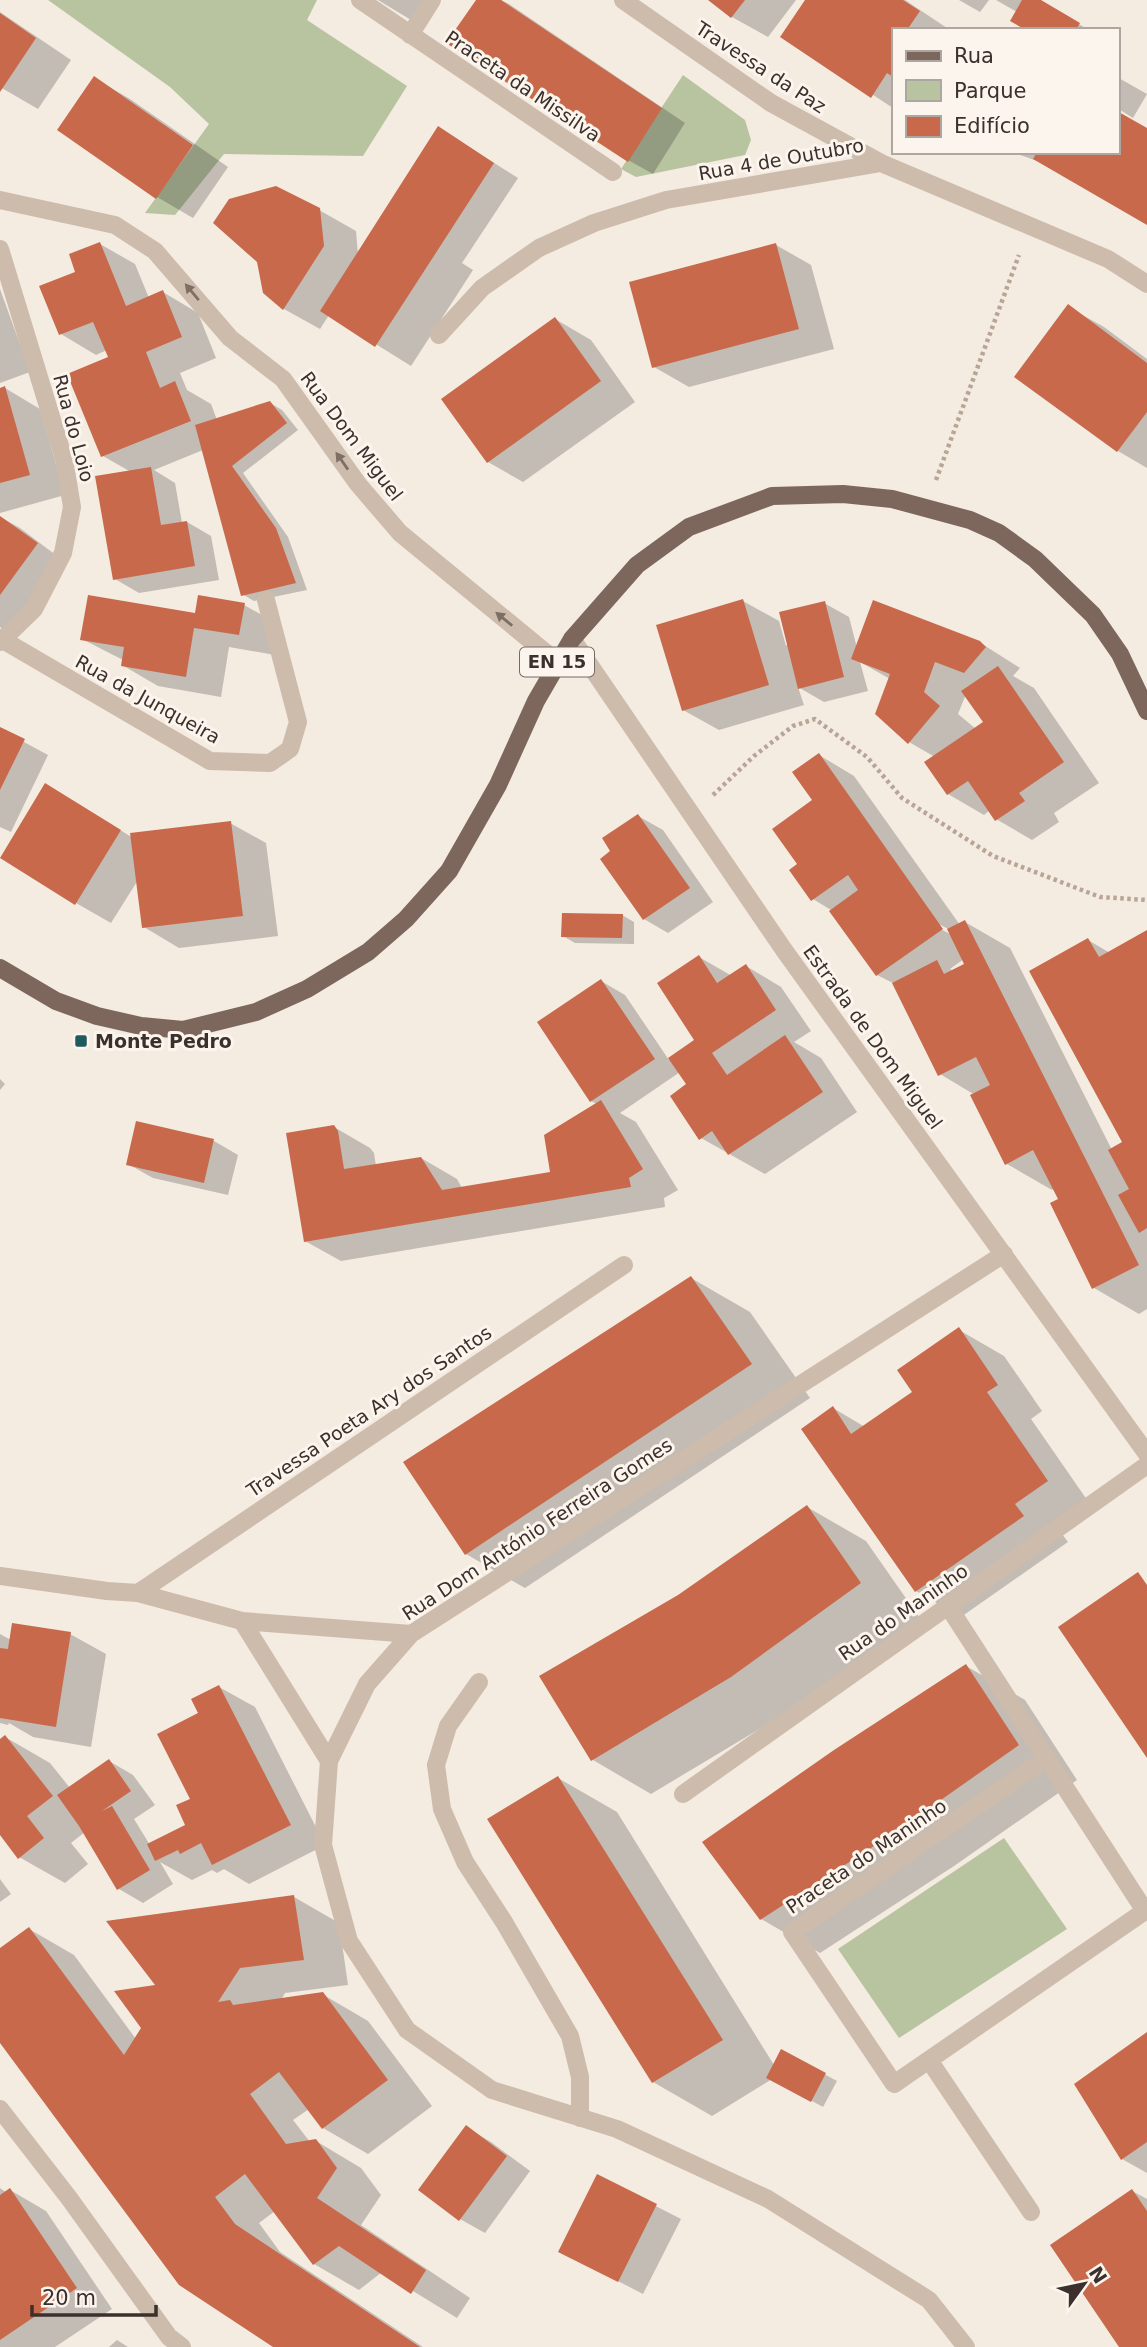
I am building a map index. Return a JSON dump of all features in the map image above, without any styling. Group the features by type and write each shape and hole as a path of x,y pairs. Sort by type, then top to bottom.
{"main road":[{"name":"EN 15","path":"0,968 56,1001 97,1016 141,1026 183,1030 256,1012 307,989 368,952 406,919 449,871 498,785 557,662 572,639 637,565 689,527 772,496 843,494 892,499 970,520 999,533 1044,568 1093,615 1121,654 1147,712"}],"street":[{"name":"Praceta da Missilva","path":"360,0 613,172"},
{"path":"411,35 432,0"},
{"name":"Travessa da Paz","path":"623,0 771,103 881,163"},
{"name":"Rua 4 de Outubro","path":"439,335 482,288 539,248 594,222 666,200 881,163 1108,259 1147,284"},
{"name":"Rua Dom Miguel","path":"0,200 115,225 155,251 230,338 283,379 358,484 400,533 557,662"},
{"name":"Rua do Loio","path":"0,249 64,459 72,507 63,553 34,609 2,641"},
{"name":"Rua da Junqueira","path":"2,641 210,761 270,763 290,749 298,722 266,600"},
{"name":"Estrada de Dom Miguel","path":"572,639 793,961 1147,1454"},
{"name":"Rua Dom António Ferreira Gomes","path":"966,2347 929,2300 768,2199 617,2129 492,2090 407,2030 349,1941 323,1845 329,1761 367,1684 411,1634 1004,1254"},
{"name":"Travessa Poeta Ary dos Santos","path":"138,1593 624,1265"},
{"name":"Rua do Maninho","path":"683,1794 1147,1465"},
{"path":"0,1576 138,1593 242,1621 411,1634"},
{"name":"Praceta do Maninho","path":"948,1606 1047,1758 1145,1911 894,2084 792,1932 1047,1758"},
{"path":"242,1621 329,1761"},
{"path":"479,1682 448,1726 436,1765 442,1809 465,1862 570,2036 580,2077 580,2118"},
{"path":"929,2060 1031,2212"},
{"path":"0,2109 69,2198 169,2337 182,2347"}],"path":[{"path":"926,507 1031,225"},
{"path":"692,814 754,756 793,726 814,719 866,757 902,798 993,856 1100,897 1147,900"}],"green space":[{"path":"48,0 317,0 307,20 407,86 363,156 224,154 175,215 145,213 209,124 170,87"},
{"path":"683,75 745,120 751,140 745,155 636,177 621,169"},
{"path":"1004,1838 1067,1929 899,2038 838,1949"}],"building":[{"path":"476,0 501,0 662,108 628,162 446,43"},
{"path":"708,0 745,0 731,18"},
{"path":"805,0 903,0 920,11 908,28 892,28 892,76 887,73 871,98 780,37"},
{"path":"1022,0 1041,0 1080,23 1077,28 1022,28 1010,21"},
{"path":"0,13 36,38 0,92"},
{"path":"94,76 193,145 156,199 57,130"},
{"path":"1119,112 1147,128 1147,225 1033,159 1036,154 1119,154"},
{"path":"438,126 494,163 375,347 320,311"},
{"path":"276,186 320,208 324,246 283,310 263,293 257,262 213,223 229,199"},
{"path":"100,242 126,306 163,290 182,337 146,352 160,388 175,381 191,421 101,457 67,374 108,357 93,322 59,335 39,286 75,272 69,254"},
{"path":"776,243 799,329 652,368 629,282"},
{"path":"1068,304 1147,363 1147,412 1117,452 1014,377"},
{"path":"555,317 601,381 487,463 441,399"},
{"path":"5,386 30,475 0,483 0,388"},
{"path":"270,401 287,423 232,466 276,528 296,583 241,596 195,425"},
{"path":"151,467 161,525 187,521 195,566 113,580 95,476"},
{"path":"0,516 38,543 0,595"},
{"path":"88,595 195,613 198,595 245,603 239,635 194,628 186,677 121,666 124,647 80,640"},
{"path":"743,599 769,685 682,711 656,625"},
{"path":"873,600 980,641 986,647 964,673 935,662 924,692 940,706 908,744 875,714 890,674 851,659"},
{"path":"825,601 844,677 798,689 779,612"},
{"path":"998,666 1064,762 1019,793 1025,801 995,821 968,781 947,795 924,762 983,722 961,691"},
{"path":"0,727 25,739 0,790"},
{"path":"819,753 943,929 876,976 829,911 858,890 848,875 811,901 789,870 797,864 772,829 812,800 792,772"},
{"path":"45,783 121,830 75,905 0,858"},
{"path":"638,814 690,888 643,920 600,859 610,851 602,838"},
{"path":"231,821 243,916 142,928 130,833"},
{"path":"562,913 623,914 622,938 561,937"},
{"path":"965,920 1139,1265 1092,1289 1050,1203 1058,1199 1033,1150 1005,1165 970,1095 990,1085 976,1057 938,1076 892,983 937,960 944,974 964,964 947,929"},
{"path":"1147,930 1147,1228 1139,1233 1118,1195 1129,1189 1108,1150 1122,1142 1029,971 1088,938 1099,957"},
{"path":"699,955 717,983 746,964 776,1010 712,1053 727,1075 785,1035 823,1092 728,1155 712,1131 699,1140 670,1096 686,1084 668,1058 694,1040 657,983"},
{"path":"601,979 655,1059 590,1102 537,1022"},
{"path":"601,1100 643,1169 629,1178 631,1187 304,1242 286,1133 334,1125 338,1131 344,1169 421,1157 442,1190 550,1172 544,1135"},
{"path":"136,1121 214,1139 204,1183 126,1165"},
{"path":"691,1276 752,1364 465,1555 403,1462"},
{"path":"959,1327 998,1385 987,1392 1048,1481 1015,1504 1024,1516 915,1592 801,1429 833,1406 851,1434 912,1392 897,1370"},
{"path":"807,1505 861,1583 731,1677 591,1761 539,1676 678,1595"},
{"path":"1138,1572 1147,1585 1147,1758 1058,1627"},
{"path":"12,1623 71,1632 56,1727 0,1718 0,1648 8,1649"},
{"path":"966,1664 1019,1745 894,1833 760,1920 702,1842 834,1750"},
{"path":"219,1685 291,1825 212,1865 201,1843 180,1854 178,1850 155,1861 147,1844 185,1825 176,1805 190,1799 157,1734 198,1713 191,1699"},
{"path":"5,1735 53,1796 27,1816 44,1838 18,1859 0,1835 0,1739"},
{"path":"109,1759 131,1791 102,1811 112,1806 150,1870 117,1890 57,1795"},
{"path":"558,1776 723,2040 652,2083 487,1819"},
{"path":"294,1895 304,1960 240,1968 218,2002 230,2000 233,2005 323,1992 388,2080 322,2129 279,2072 250,2094 286,2144 316,2139 337,2168 317,2198 426,2270 411,2294 339,2246 313,2265 245,2174 215,2197 235,2224 420,2347 273,2347 179,2285 0,2043 0,1948 29,1927 124,2055 141,2028 114,1991 155,1985 106,1921"},
{"path":"1147,2032 1147,2142 1121,2160 1074,2084"},
{"path":"781,2049 826,2073 811,2102 766,2078"},
{"path":"466,2125 507,2156 459,2221 418,2190"},
{"path":"597,2174 657,2204 618,2282 558,2252"},
{"path":"10,2188 77,2288 0,2340 0,2195"},
{"path":"1132,2189 1147,2211 1147,2347 1119,2347 1050,2245"}],"place":[{"name":"Monte Pedro","path":"81,1041"}]}
